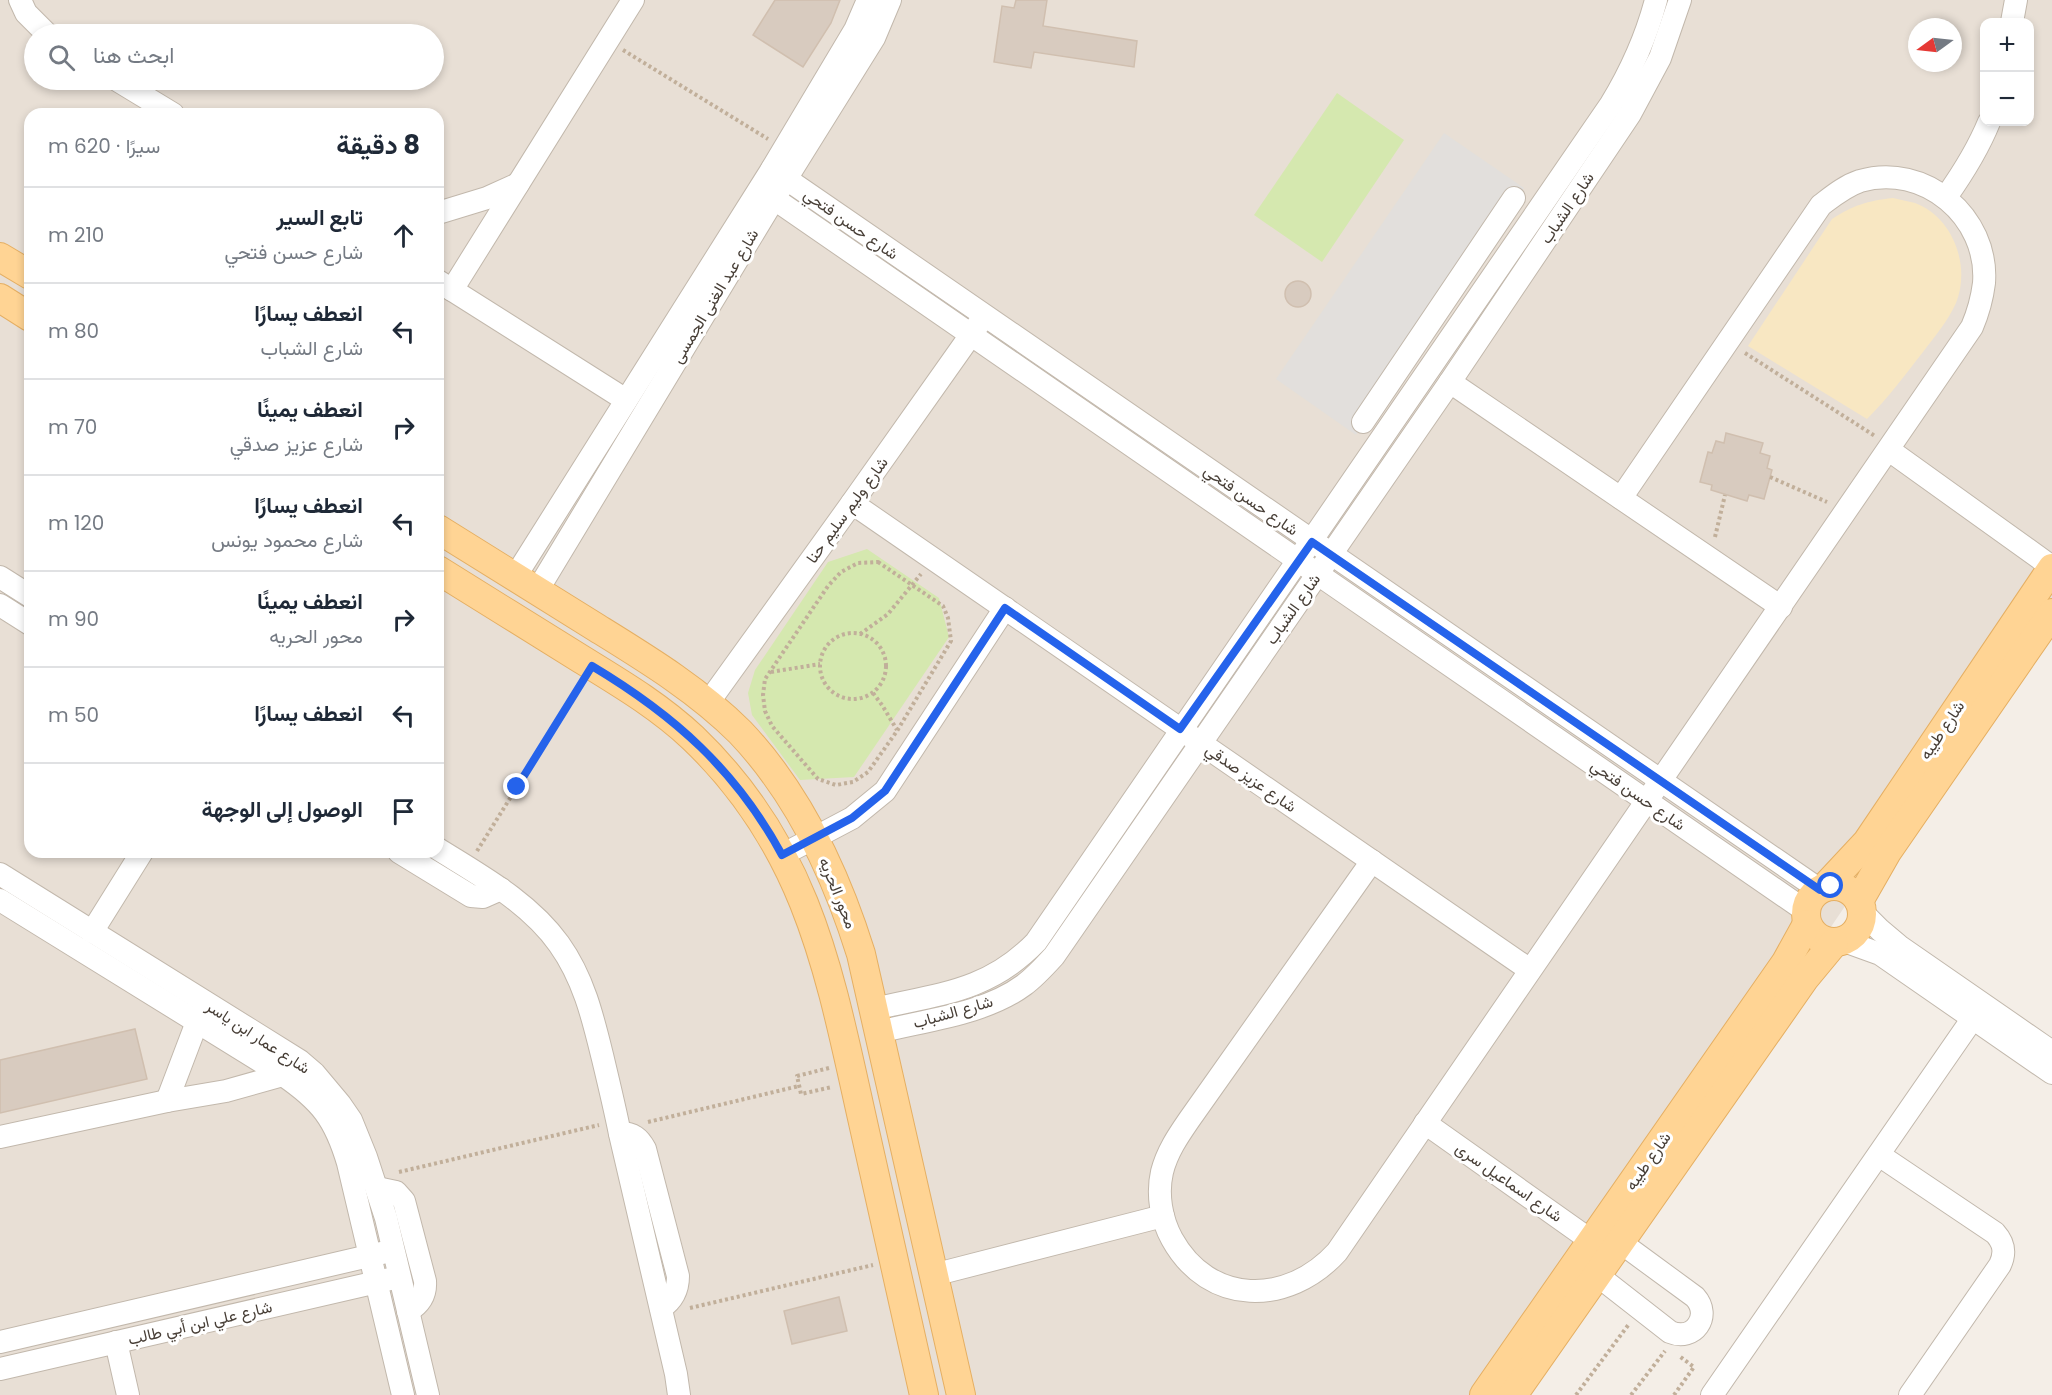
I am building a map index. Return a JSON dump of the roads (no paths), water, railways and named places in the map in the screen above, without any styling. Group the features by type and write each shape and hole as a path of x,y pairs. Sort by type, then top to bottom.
{"main road":[{"path":"0,257 24,271"},
{"path":"0,298 24,313"},
{"name":"محور الحريه","path":"444,533 648,660 708,703 741,734 787,791 831,872 852,926 877,1020 961,1395"},
{"name":"شارع طيبه","path":"1513,1395 1597,1275 1606,1242 1786,962 1815,903 1867,842 2052,567"},
{"path":"444,574 650,703 703,748 744,795 782,855 818,939 834,993 924,1395"},
{"name":"شارع طيبه","path":"1861,906 1887,852 2052,613"},
{"path":"1839,886 1847,889 1861,906 1862,921 1858,929 1839,942 1818,938 1815,903 1839,886"},
{"name":"شارع طيبه","path":"1484,1395 1606,1242 1809,971 1839,942"}],"street":[{"path":"20,0 26,13 36,24"},
{"path":"626,400 445,285 518,184 633,0"},
{"name":"شارع عبد الغنى الجمسى","path":"779,174 784,149 855,30 868,0"},
{"name":"شارع عبد الغنى الجمسى","path":"526,584 779,174 874,38 890,0"},
{"name":"شارع الشباب","path":"877,1020 987,1005 1015,991 1040,972 1066,939 1317,574 1321,548 1627,78 1640,50 1656,0"},
{"name":"شارع الشباب","path":"877,1020 995,976 1024,955 1047,928 1180,729 1298,560 1321,548 1450,382 1630,114 1660,58 1680,0"},
{"path":"2013,18 2016,0"},
{"path":"133,90 163,108"},
{"path":"1946,197 1982,141 1988,126"},
{"name":"شارع حسن فتحي","path":"779,174 978,325 1317,574 1646,801 1815,903"},
{"path":"1372,861 1168,1153 1162,1174 1160,1194 1162,1216 1168,1233 1188,1262 1202,1274 1219,1283 1255,1292 1274,1290 1309,1277 1337,1252 1972,327 1980,305 1984,282 1982,258 1975,235 1963,214 1946,197 1926,185 1904,179 1882,177 1859,181 1838,191 1821,205 1621,498"},
{"path":"444,211 487,198 518,184"},
{"name":"شارع عبد الغنى الجمسى","path":"526,584 626,400 767,194"},
{"name":"شارع حسن فتحي","path":"767,194 978,325 1321,548 1661,780 1815,903"},
{"path":"1363,422 1514,198"},
{"name":"شارع وليم سليم حنا","path":"708,703 978,325"},
{"path":"1450,382 1781,608"},
{"path":"1890,448 2052,567"},
{"name":"شارع عزيز صدقي","path":"852,503 1530,970"},
{"path":"0,577 24,592"},
{"path":"0,605 24,620"},
{"path":"782,855 852,818 885,791 1005,608"},
{"path":"444,853 501,889 543,924 573,966 584,989 592,1013 662,1311 679,1395"},
{"path":"92,932 138,858"},
{"path":"409,858 471,896 483,897 501,889"},
{"name":"شارع عمار ابن ياسر","path":"0,874 300,1060 340,1104 351,1120 375,1183 394,1250 428,1395"},
{"name":"شارع عمار ابن ياسر","path":"0,900 283,1075 312,1097 336,1127 348,1163 403,1395"},
{"path":"1861,906 1880,930 1899,946 2052,1052"},
{"path":"1839,942 1880,954 2052,1073"},
{"path":"1712,1395 1973,1018"},
{"path":"167,1101 197,1022"},
{"path":"0,1137 167,1101 226,1091 283,1075"},
{"name":"شارع اسماعيل سرى","path":"1425,1123 1606,1242 1695,1297 1699,1302 1701,1320 1694,1331 1689,1334 1676,1335 1597,1275"},
{"path":"1879,1155 1995,1233 2004,1248 2000,1265 1910,1395"},
{"path":"375,1183 396,1192 404,1201 425,1281 426,1288 420,1302 408,1311"},
{"path":"933,1275 1162,1216"},
{"name":"شارع علي ابن أبي طالب","path":"0,1342 394,1250"},
{"name":"شارع علي ابن أبي طالب","path":"0,1369 400,1277"},
{"path":"116,1342 128,1395"}]}
